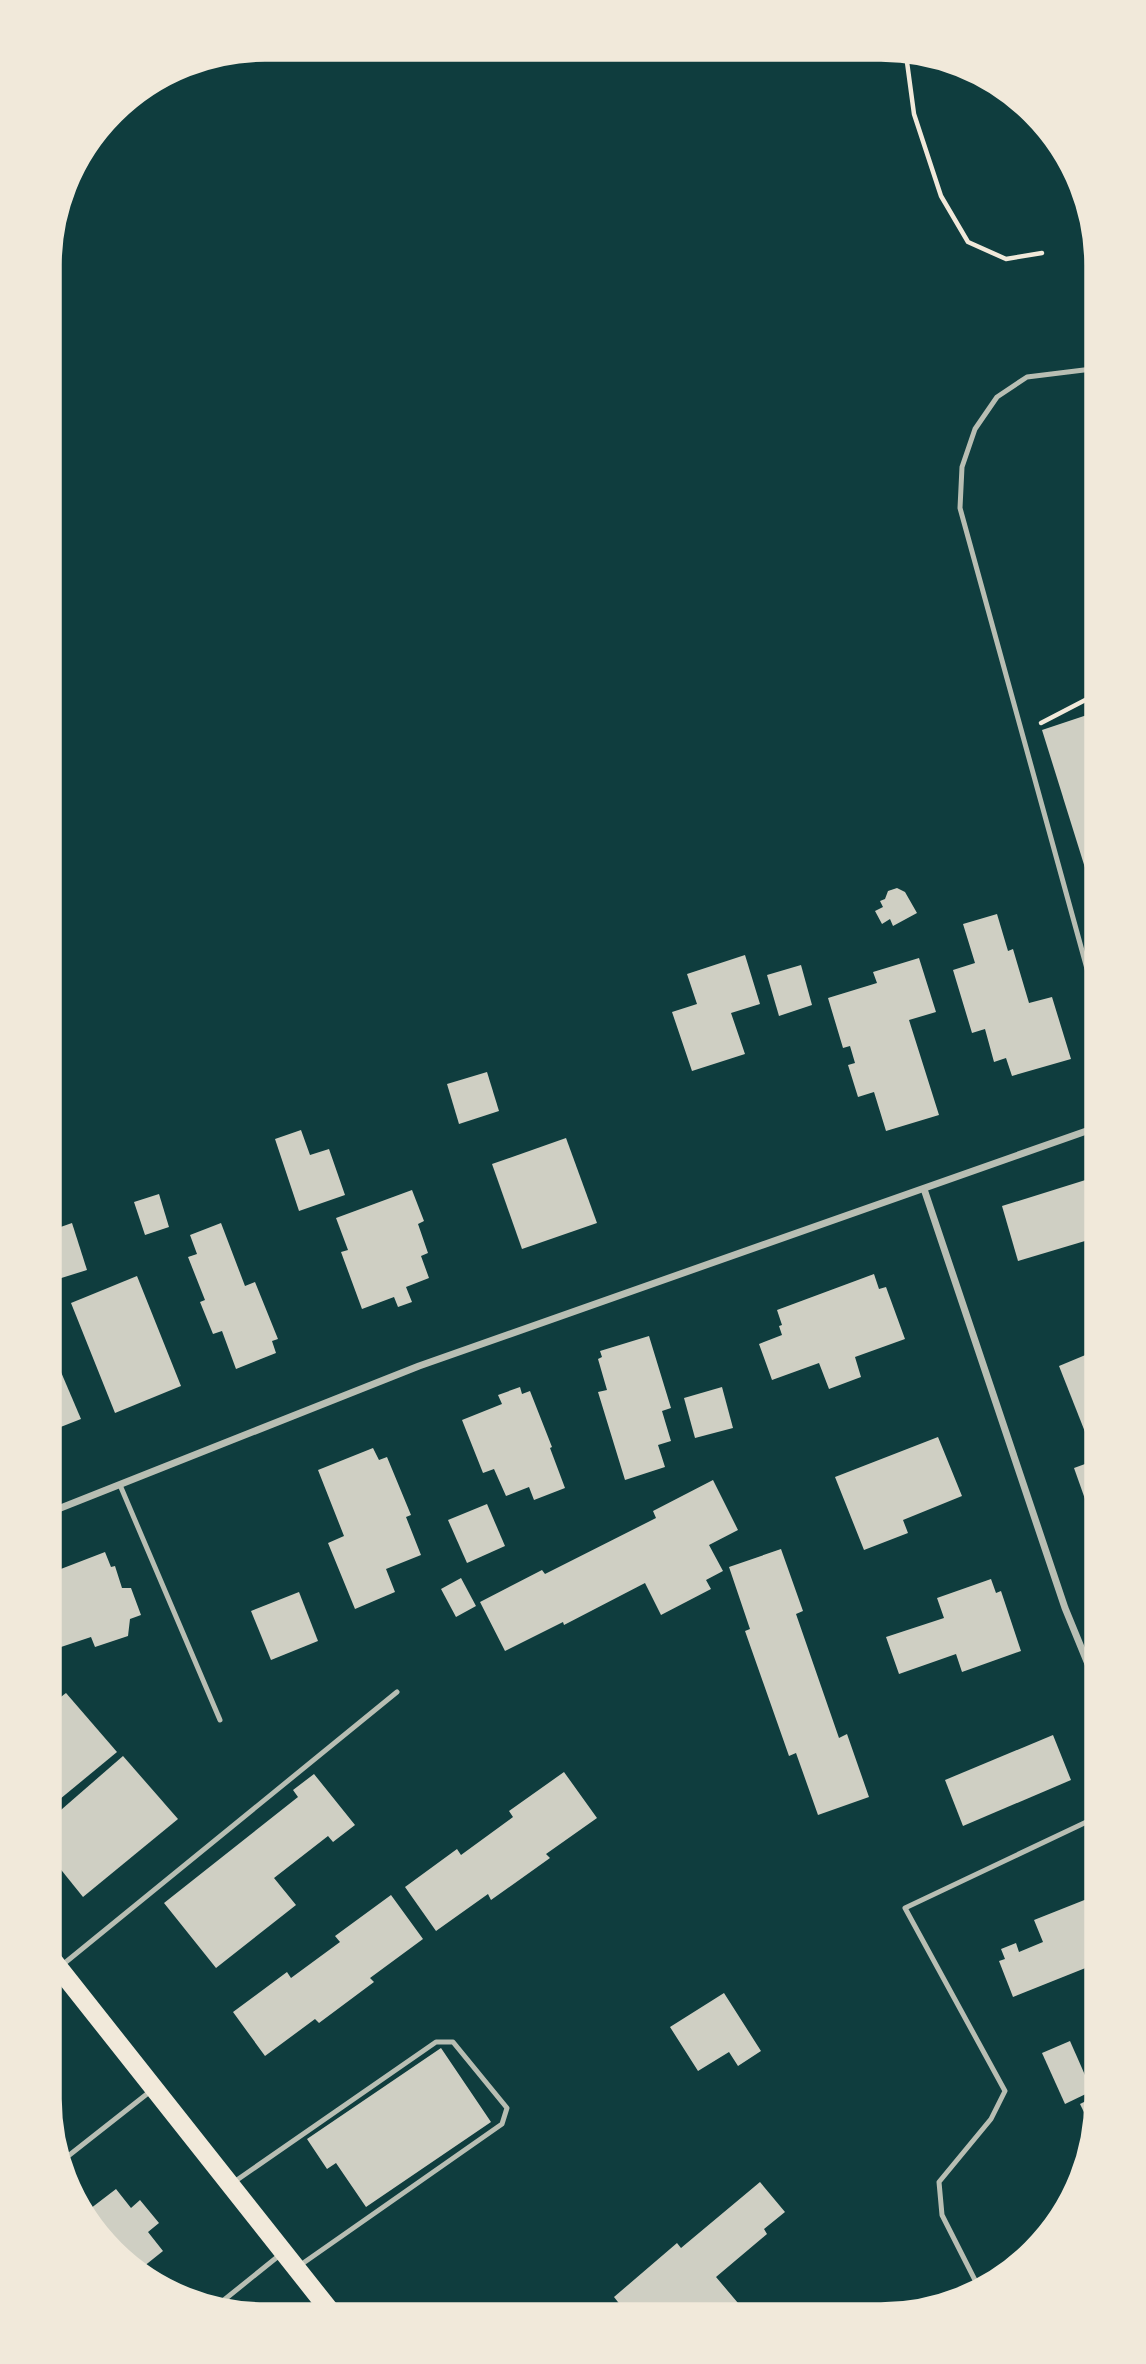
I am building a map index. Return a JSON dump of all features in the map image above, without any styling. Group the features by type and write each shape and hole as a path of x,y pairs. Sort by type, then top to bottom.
{"highway":[{"path":"59,1968 325,2304"}],"street":[{"path":"59,1509 419,1366 1086,1131"},
{"path":"923,1189 1065,1608 1086,1659"}],"lane":[{"path":"1086,370 1027,377 997,397 975,429 962,467 960,508 1086,965"},
{"path":"120,1485 220,1720"},
{"path":"59,1963 397,1692"},
{"path":"975,2281 942,2215 939,2182 991,2119 1005,2091 905,1908 1086,1822"},
{"path":"230,2185 436,2042 453,2042 507,2108 502,2124 297,2268"},
{"path":"67,2157 154,2088"},
{"path":"223,2301 284,2252"}],"path":[{"path":"907,61 914,114 941,196 968,242 1006,259 1042,253"},
{"path":"1022,734 1086,700"}],"building":[{"path":"1086,715 1086,871 1042,730"},
{"path":"897,888 905,892 917,913 893,926 890,919 882,924 875,911 883,907 880,901 885,899 888,891"},
{"path":"997,914 1008,951 1013,949 1029,1003 1052,997 1071,1059 1012,1076 1006,1058 994,1062 985,1029 972,1033 953,970 975,963 963,924"},
{"path":"745,955 760,1004 731,1013 745,1054 692,1071 672,1012 697,1004 687,974"},
{"path":"919,958 936,1012 909,1020 939,1115 886,1131 874,1092 858,1097 848,1065 855,1063 850,1046 843,1048 828,998 877,983 873,972"},
{"path":"801,965 812,1005 779,1016 767,975"},
{"path":"487,1072 499,1111 459,1124 447,1084"},
{"path":"301,1130 310,1155 329,1149 345,1195 299,1211 275,1139"},
{"path":"566,1138 597,1223 522,1249 492,1164"},
{"path":"1086,1180 1086,1241 1018,1261 1002,1206"},
{"path":"412,1190 424,1221 418,1224 428,1253 421,1256 429,1278 406,1287 412,1302 398,1307 394,1297 362,1309 341,1252 348,1250 336,1218"},
{"path":"159,1194 169,1227 145,1235 134,1202"},
{"path":"72,1223 87,1270 59,1279 59,1227"},
{"path":"221,1223 245,1286 255,1282 278,1339 272,1341 276,1353 236,1369 222,1331 213,1334 200,1302 205,1300 188,1257 197,1254 190,1235"},
{"path":"874,1274 879,1289 886,1287 905,1339 855,1357 861,1377 829,1389 819,1363 772,1380 759,1344 782,1335 777,1310"},
{"path":"137,1276 181,1386 115,1413 71,1303"},
{"path":"649,1336 671,1408 662,1411 671,1441 658,1445 665,1467 625,1480 598,1392 607,1390 598,1359 602,1357 600,1351"},
{"path":"1086,1355 1086,1434 1059,1366"},
{"path":"59,1368 81,1419 59,1428"},
{"path":"520,1387 522,1394 530,1391 565,1488 534,1500 529,1487 506,1496 494,1469 483,1473 462,1420 502,1404 498,1395"},
{"path":"722,1387 733,1428 695,1438 684,1398"},
{"path":"938,1437 962,1496 903,1520 908,1533 864,1550 835,1477"},
{"path":"373,1448 379,1460 387,1457 411,1515 406,1517 421,1555 386,1569 395,1592 355,1609 328,1543 344,1536 318,1470"},
{"path":"1086,1464 1086,1502 1074,1468"},
{"path":"713,1480 738,1530 709,1545 723,1571 706,1580 711,1589 661,1615 645,1583 564,1625 563,1622 505,1651 480,1602 542,1570 545,1574 656,1518 653,1511"},
{"path":"487,1504 505,1546 467,1563 448,1520"},
{"path":"781,1549 803,1611 796,1614 839,1738 847,1734 869,1797 818,1815 796,1753 789,1756 745,1631 750,1629 729,1567"},
{"path":"105,1552 111,1567 115,1566 122,1588 131,1588 141,1615 130,1619 128,1636 95,1647 91,1637 59,1648 59,1570"},
{"path":"461,1578 476,1606 456,1617 441,1589"},
{"path":"991,1579 996,1593 1001,1591 1021,1651 962,1672 956,1654 899,1674 886,1637 944,1618 937,1598"},
{"path":"299,1592 318,1641 271,1660 251,1611"},
{"path":"66,1693 117,1752 59,1800 59,1698"},
{"path":"1053,1735 1071,1780 963,1826 945,1780"},
{"path":"123,1756 178,1819 83,1897 59,1867 59,1812"},
{"path":"564,1772 597,1818 546,1854 550,1858 491,1900 488,1894 436,1931 405,1887 457,1849 461,1855 513,1817 509,1811"},
{"path":"314,1774 355,1825 333,1842 328,1836 274,1878 296,1905 216,1968 164,1903 298,1797 293,1790"},
{"path":"391,1895 423,1939 370,1978 374,1982 319,2023 315,2019 265,2056 233,2012 287,1972 291,1978 340,1942 335,1936"},
{"path":"1086,1899 1086,1968 1013,1997 999,1961 1005,1959 1001,1949 1016,1943 1019,1952 1043,1942 1034,1920"},
{"path":"724,1993 761,2051 738,2066 729,2052 698,2071 670,2027"},
{"path":"1070,2041 1086,2077 1086,2094 1065,2104 1042,2053"},
{"path":"441,2048 491,2122 366,2207 336,2163 327,2169 307,2139"},
{"path":"1086,2101 1086,2116 1080,2104"},
{"path":"760,2182 785,2212 764,2229 767,2234 716,2277 737,2304 620,2304 614,2297 677,2243 681,2248"},
{"path":"116,2189 131,2208 140,2200 159,2223 148,2232 163,2251 145,2266 110,2235 91,2208"}]}
